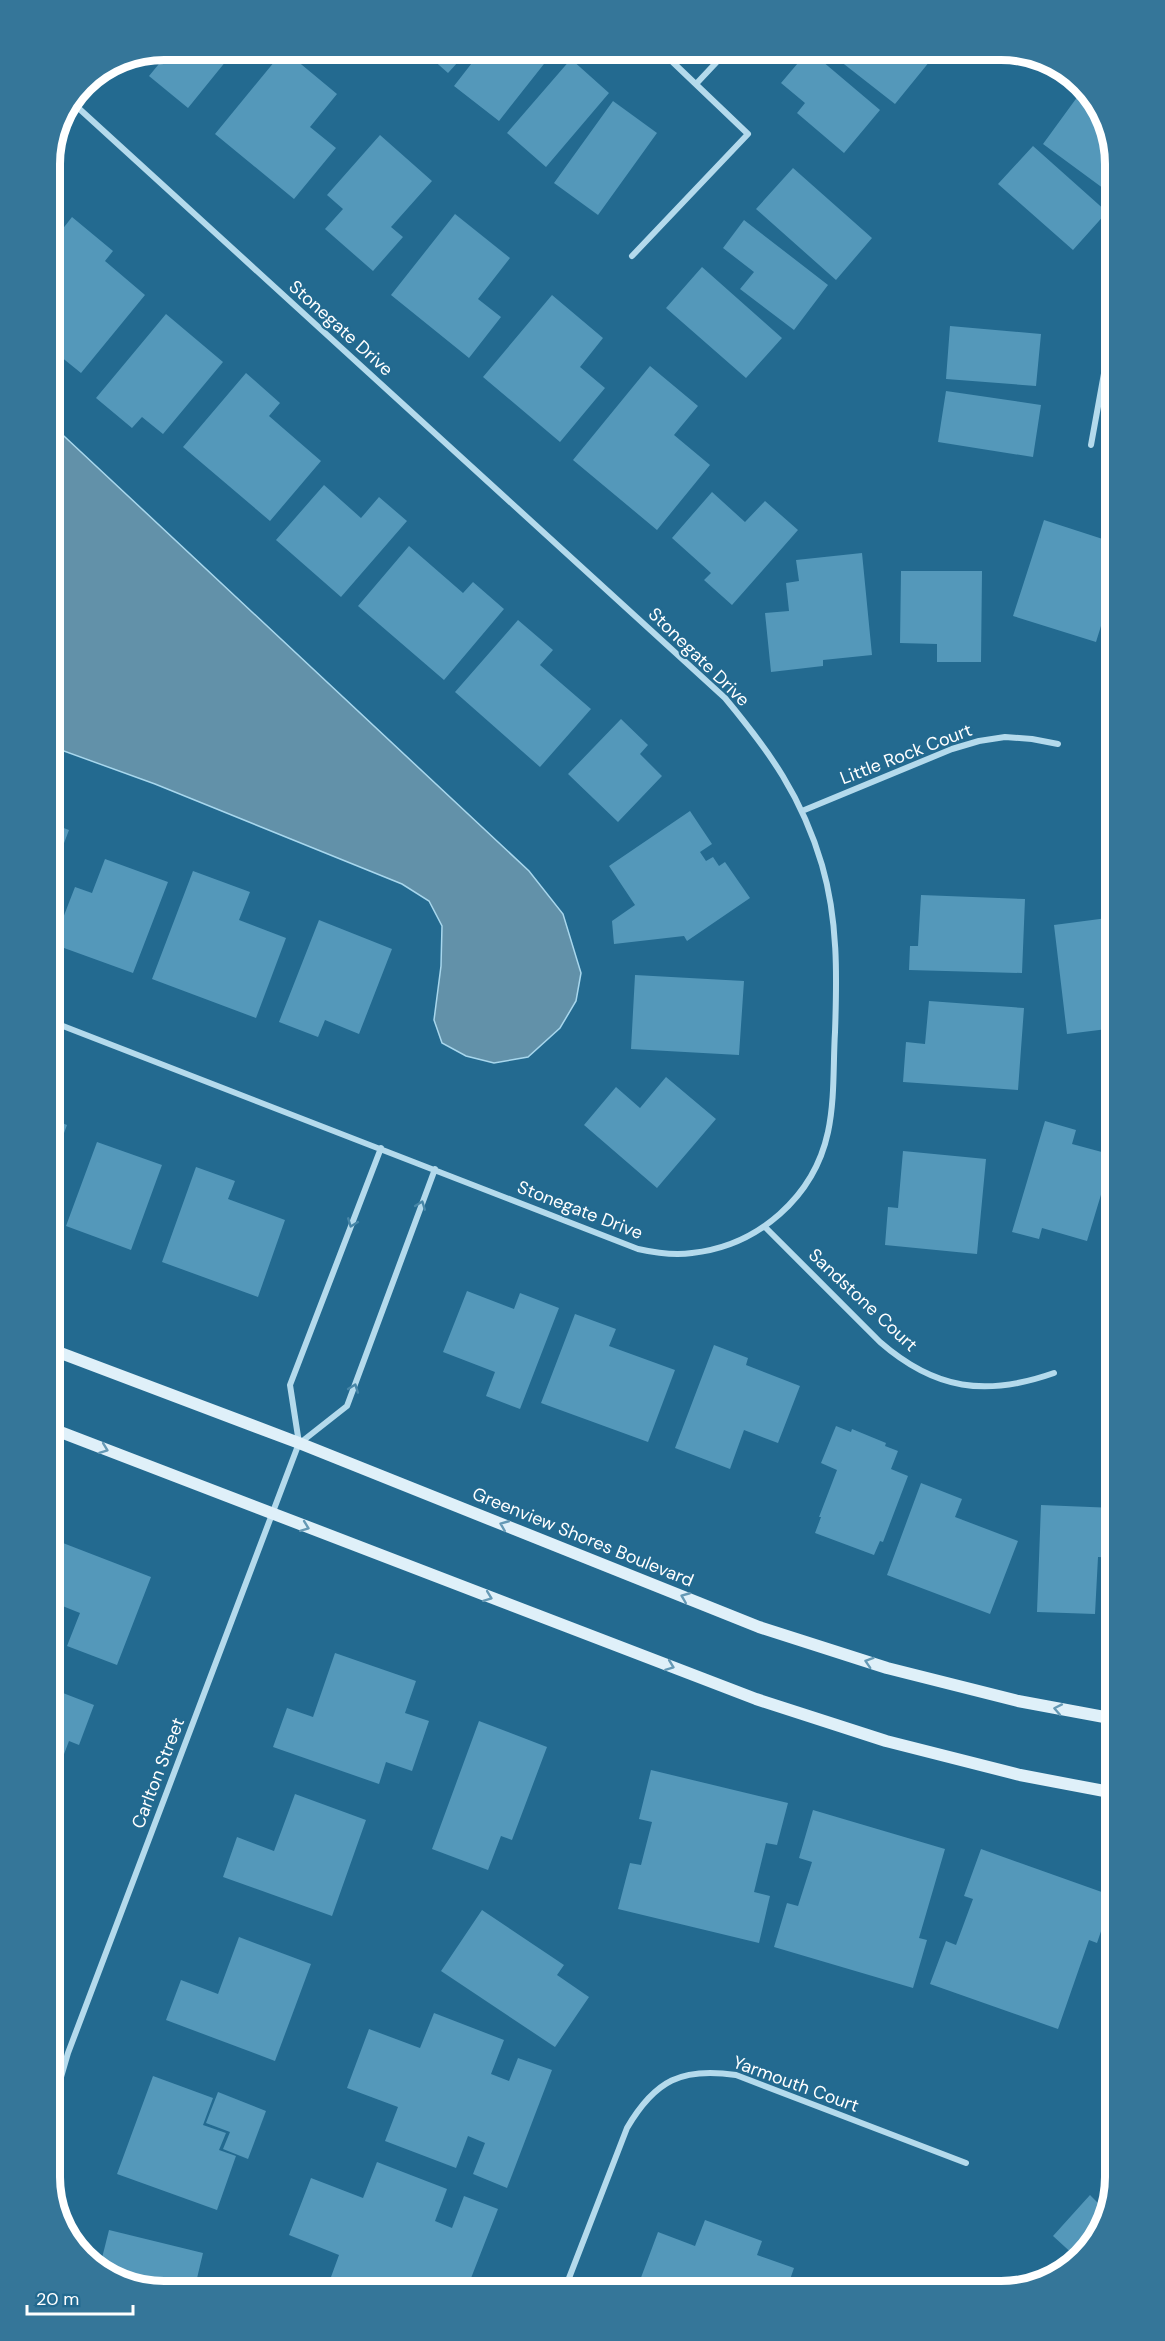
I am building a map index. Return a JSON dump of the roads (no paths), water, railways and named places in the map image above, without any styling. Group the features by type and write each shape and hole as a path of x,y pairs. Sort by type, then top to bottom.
{"street":[{"path":"632,256 748,134 671,60"},
{"path":"696,84 719,60"},
{"name":"Stonegate Drive","path":"60,1025 638,1249 691,1254 718,1249 765,1227 792,1203 808,1181 820,1158 828,1132 837,980 834,923 822,866 802,811 778,766 762,742 725,698 77,107"},
{"path":"1092,445 1105,373"},
{"name":"Little Rock Court","path":"802,811 952,749 979,741 1005,737 1058,744"},
{"path":"381,1148 290,1385 299,1443 347,1406 435,1169"},
{"name":"Sandstone Court","path":"765,1227 880,1342 900,1359 924,1372 949,1382 975,1387 1029,1382 1054,1373"},
{"name":"Greenview Shores Boulevard","path":"60,1352 299,1443 759,1627 898,1671 1018,1701 1105,1717"},
{"path":"60,1432 756,1699 886,1741 1020,1775 1105,1790"},
{"name":"Carlton Street","path":"60,2081 68,2053 299,1443"},
{"name":"Yarmouth Court","path":"568,2281 627,2128 639,2107 658,2087 682,2076 710,2071 736,2075 966,2163"}],"water":[{"path":"60,432 529,871 563,914 581,973 576,1001 560,1028 528,1057 494,1063 466,1056 442,1043 434,1020 441,966 442,926 429,901 402,884 155,784 60,750"}]}
